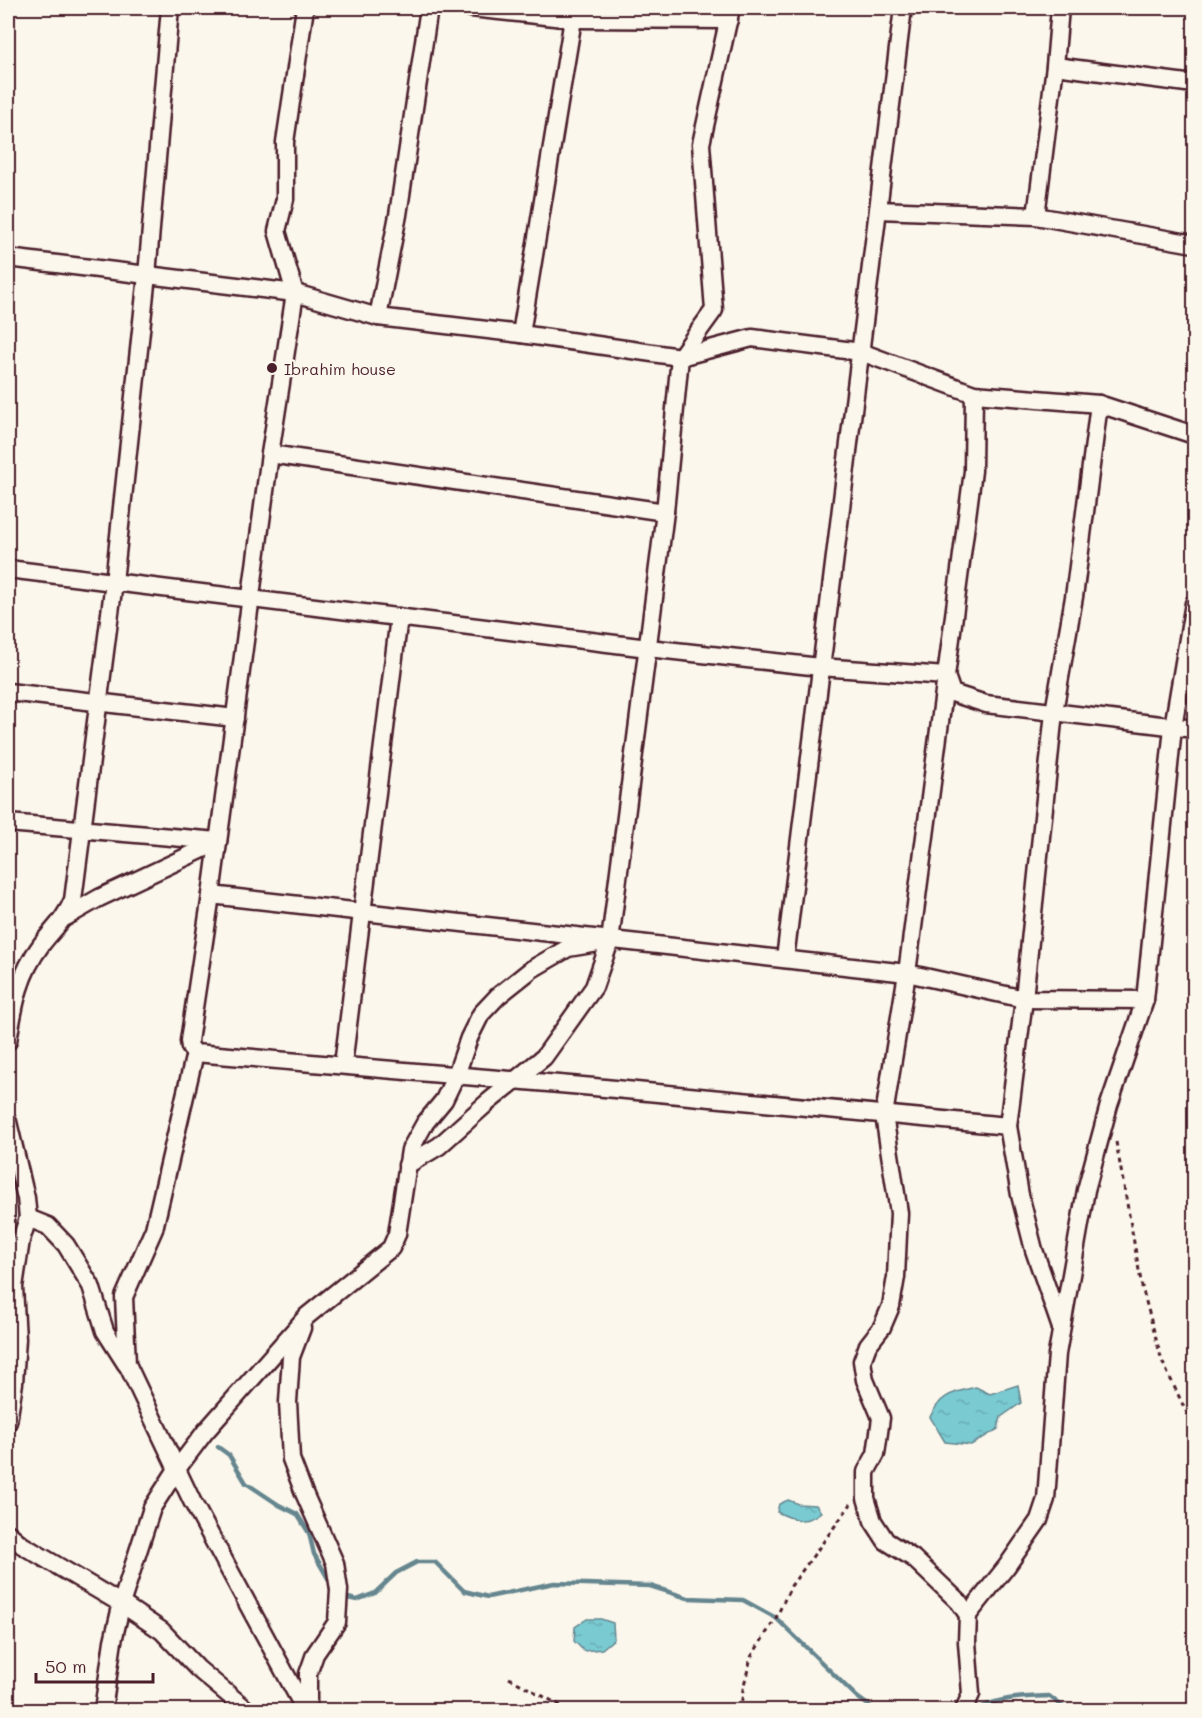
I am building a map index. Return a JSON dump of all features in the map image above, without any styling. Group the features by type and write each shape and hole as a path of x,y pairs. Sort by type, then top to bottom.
{"street":[{"path":"66,917 73,900 114,582 147,275 170,8"},
{"path":"305,8 285,142 285,199 277,231 295,292 270,454 190,1047 195,1053 517,1080 1008,1126"},
{"path":"378,317 400,203 429,8"},
{"path":"408,1166 439,1146 544,1057 594,987 610,941 665,512 680,357 714,310 701,144 730,14 573,19 471,8"},
{"path":"785,959 903,8"},
{"path":"1036,216 1060,8"},
{"path":"521,334 573,19"},
{"path":"1055,66 1194,84"},
{"path":"878,210 1036,216 1194,244"},
{"path":"8,258 295,292 378,317 521,334 680,357 752,338 861,352 974,394 1099,404 1194,435"},
{"path":"968,1615 959,1602 913,1558 886,1541 873,1521 866,1498 866,1472 876,1454 881,1418 865,1380 862,1361 868,1345 882,1327 891,1306 898,1250 899,1213 884,1115 907,973 973,471 974,394"},
{"path":"1061,1329 1034,1250 1020,1194 1008,1126 1024,999 1054,712 1074,597 1099,404"},
{"path":"270,454 665,512"},
{"path":"8,569 820,668 946,676"},
{"path":"964,1710 971,1694 967,1642 968,1615 1040,1520 1046,1499 1057,1354 1086,1190 1109,1105 1145,1000 1173,727 1194,603"},
{"path":"343,1065 399,618"},
{"path":"946,676 952,693 986,704 1194,729"},
{"path":"8,692 235,718"},
{"path":"8,823 218,842"},
{"path":"8,1041 17,988 40,946 66,917 99,898 218,842"},
{"path":"212,895 907,973 1024,999 1145,1000"},
{"path":"103,1710 113,1641 122,1604 152,1508 177,1469 205,1432 307,1316 391,1248 398,1234 410,1150 425,1123 444,1100 481,1014 498,996 532,969 568,948 610,941"},
{"path":"127,1364 124,1297 154,1229 195,1053"},
{"path":"8,1122 26,1198 28,1218 11,1289 17,1339 8,1422"},
{"path":"28,1218 48,1227 66,1245 90,1286 105,1331 127,1364 198,1512 306,1710"},
{"path":"306,1710 308,1674 315,1654 337,1622 339,1590 335,1563 291,1459 288,1402 291,1358 307,1316"},
{"path":"8,1533 22,1545 122,1604 162,1631 198,1669 247,1710"}],"path":[{"path":"1115,1139 1142,1287 1159,1351 1194,1428"},
{"path":"741,1710 743,1689 751,1657 776,1618 791,1586 853,1500"},
{"path":"509,1678 569,1710"}],"water":[{"path":"1018,1385 1021,1403 1001,1417 998,1429 971,1445 945,1442 930,1417 938,1403 954,1393 976,1387 990,1394"},
{"path":"788,1500 798,1504 816,1505 821,1512 810,1519 799,1520 777,1512 779,1504"},
{"path":"587,1619 601,1619 613,1623 614,1639 602,1649 584,1651 574,1641 575,1627"}],"waterway":[{"path":"218,1447 229,1455 246,1483 297,1514 309,1533 314,1554 332,1585"},
{"path":"343,1597 357,1600 375,1593 396,1573 417,1562 435,1562 464,1591 488,1597 554,1583 650,1586 688,1598 743,1600 776,1618 857,1697 875,1710"},
{"path":"977,1710 1002,1700 1049,1696 1067,1710"}],"place":[{"name":"Ibrahim house","path":"272,368"}]}
